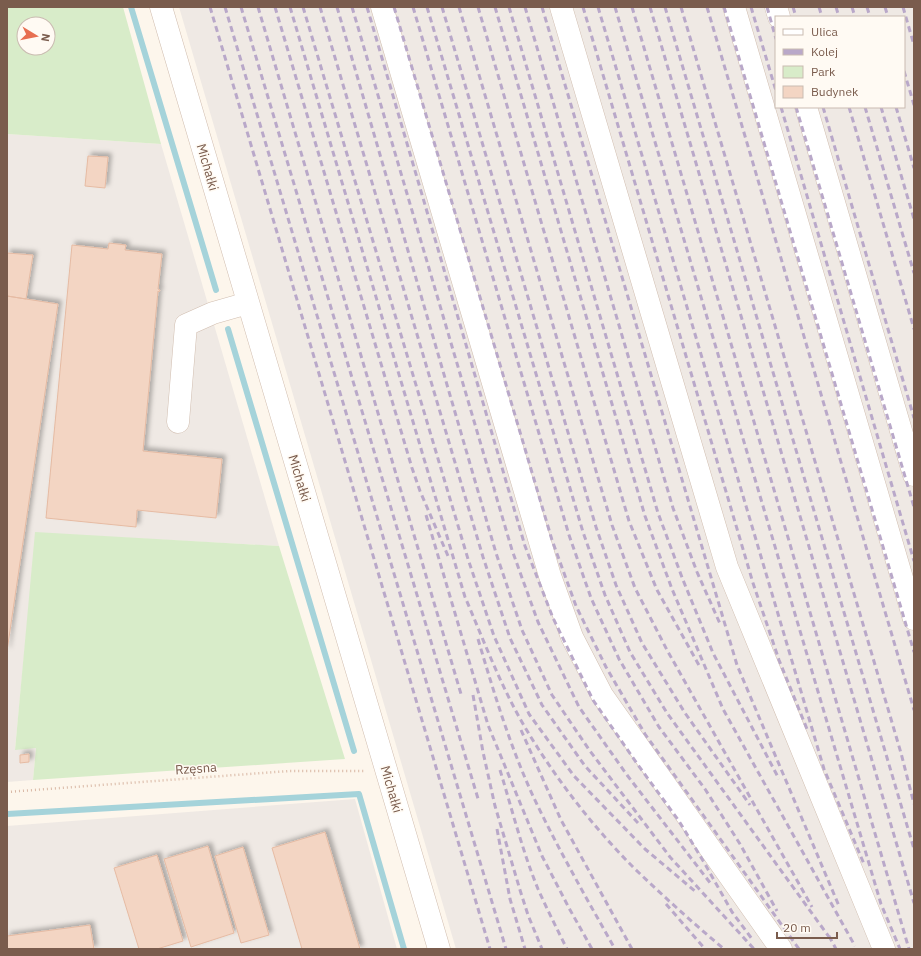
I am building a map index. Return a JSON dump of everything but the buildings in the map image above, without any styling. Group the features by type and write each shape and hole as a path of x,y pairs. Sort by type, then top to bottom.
{"street":[{"name":"Michałki","path":"161,7 439,949"},
{"path":"382,7 548,569 572,637 602,695 781,949"},
{"path":"561,7 727,567 884,949"},
{"path":"734,7 914,619"},
{"path":"806,108 914,475"},
{"path":"178,422 186,325 212,313 248,303"}],"path":[{"name":"Rzęsna","path":"7,792 290,771 363,772 386,767"}],"shaded area":[{"path":"179,7 914,7 914,949 456,949"},
{"path":"7,134 161,144 279,546 36,533 15,749 36,748 33,780 7,782"},
{"path":"355,799 397,949 7,949 7,826"}],"green space":[{"path":"7,7 123,7 161,144 7,134"},
{"path":"35,532 279,546 345,759 33,780 36,748 15,750"}],"waterway":[{"path":"131,7 216,290"},
{"path":"228,329 354,751"},
{"path":"7,814 359,794 404,949"}],"railway":[{"path":"210,7 490,949"},
{"path":"225,7 506,949"},
{"path":"241,7 479,802"},
{"path":"258,7 461,694"},
{"path":"275,7 412,468 420,491 448,556"},
{"path":"290,7 465,597 501,680 517,713 538,748 576,802 604,836 634,868 724,949"},
{"path":"303,7 468,559 494,636 529,714 574,776 645,849 696,892"},
{"path":"320,7 483,557 510,638 542,705 585,766 638,823"},
{"path":"337,7 496,553 522,630 552,695 590,751 670,857 754,949"},
{"path":"352,7 512,550 538,622 579,707 627,775 711,884"},
{"path":"367,7 525,546 553,618 593,700 679,821 732,912 752,939"},
{"path":"394,7 552,540 576,606 606,667 645,734 799,949"},
{"path":"413,7 569,535 591,598 619,659 659,727 705,789 740,844 777,911"},
{"path":"427,7 583,532 605,595 630,652 667,713 832,941"},
{"path":"442,7 596,527 616,585 642,643 685,713 750,805"},
{"path":"459,7 612,525 635,588 667,650 812,907"},
{"path":"478,7 629,521 657,590 700,667"},
{"path":"495,7 645,516 672,589 723,709 855,946"},
{"path":"509,7 658,513 683,580 713,653 779,779"},
{"path":"525,7 673,508 697,572 721,626"},
{"path":"542,7 737,665 839,906"},
{"path":"583,7 753,583 779,660 807,729"},
{"path":"598,7 824,769 864,864"},
{"path":"615,7 881,904 900,949"},
{"path":"632,7 909,949"},
{"path":"650,7 914,903"},
{"path":"665,7 914,849"},
{"path":"681,7 901,753 914,804"},
{"path":"707,7 914,710"},
{"path":"724,7 914,652"},
{"path":"751,7 775,88"},
{"path":"767,7 775,35"},
{"path":"793,7 796,16"},
{"path":"819,7 822,16"},
{"path":"836,7 839,16"},
{"path":"852,7 855,16"},
{"path":"867,7 870,16"},
{"path":"885,7 888,16"},
{"path":"903,7 914,45"},
{"path":"905,74 914,105"},
{"path":"781,108 914,561"},
{"path":"796,108 914,507"},
{"path":"823,108 914,418"},
{"path":"849,108 914,329"},
{"path":"865,108 914,273"},
{"path":"881,108 914,219"},
{"path":"896,108 914,168"},
{"path":"426,515 488,725 542,856 592,949"},
{"path":"478,639 510,739 533,796 583,893 615,949"},
{"path":"473,695 483,752 495,806 528,915 542,949"},
{"path":"521,730 561,820 632,949"},
{"path":"500,770 532,874 567,949"},
{"path":"497,829 510,899 525,949"},
{"path":"666,904 705,949"},
{"path":"829,936 836,949"}]}
